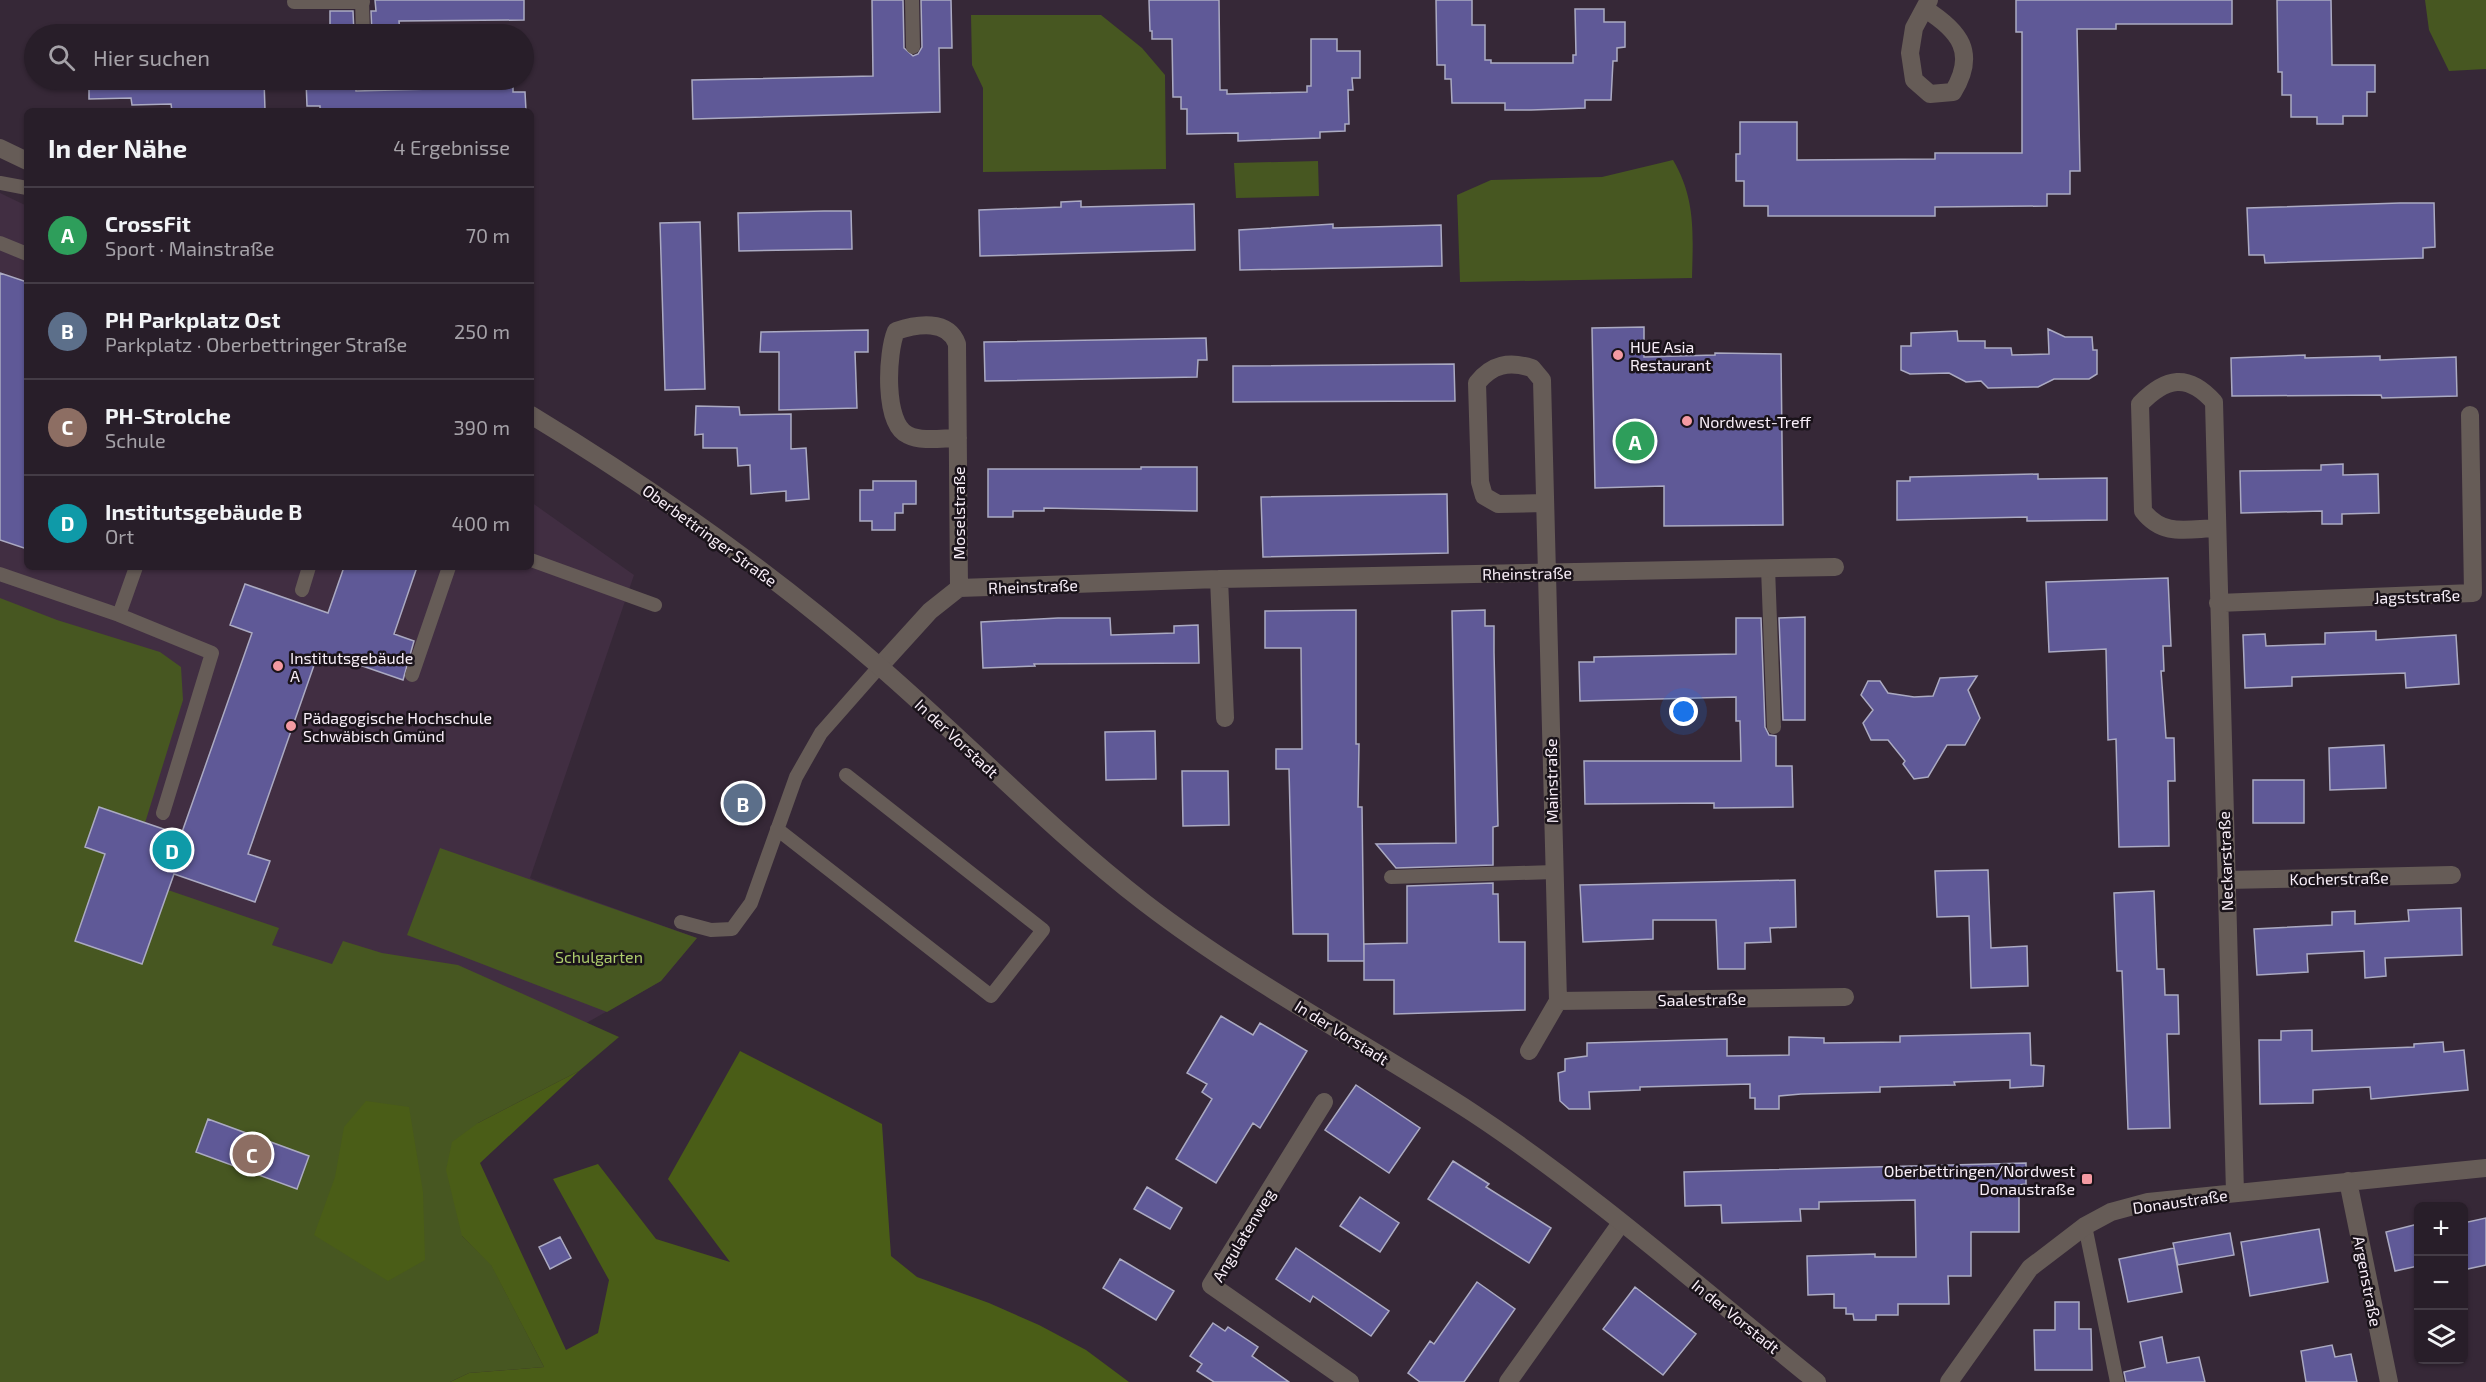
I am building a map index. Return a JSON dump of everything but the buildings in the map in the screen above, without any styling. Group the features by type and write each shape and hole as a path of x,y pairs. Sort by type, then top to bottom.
{"street":[{"path":"0,148 24,160"},
{"name":"Moselstraße","path":"958,438 921,438 907,435 898,427 890,410 890,345 896,331 911,326 942,326 955,337 957,344 958,438 959,588"},
{"name":"Mainstraße","path":"1545,503 1498,504 1484,496 1480,482 1477,382 1486,372 1498,365 1532,368 1542,380 1558,1000"},
{"name":"Neckarstraße","path":"2216,528 2166,530 2152,522 2144,511 2140,404 2157,387 2179,382 2200,387 2214,402 2235,1193"},
{"name":"Jagststraße","path":"2218,603 2474,594 2470,415"},
{"name":"Oberbettringer Straße","path":"534,417 589,450 732,548 880,666"},
{"name":"Rheinstraße","path":"959,588 1219,579 1835,567"},
{"path":"1219,579 1226,718"},
{"path":"880,666 930,611 959,588"},
{"name":"In der Vorstadt","path":"880,666 1055,829 1174,924 1256,979 1473,1113 1550,1167 1622,1222 1817,1382"},
{"name":"Kocherstraße","path":"2226,880 2452,875"},
{"name":"Saalestraße","path":"1558,1000 1845,997"},
{"path":"1528,1051 1558,1000"},
{"name":"Angulatenweg","path":"1324,1102 1211,1285 1350,1382"},
{"name":"Donaustraße","path":"1948,1382 2030,1268 2085,1226 2111,1212 2148,1202 2486,1168"},
{"name":"Argenstraße","path":"2348,1181 2389,1382"},
{"path":"1508,1382 1622,1222"}],"lane":[{"path":"912,0 912,47"},
{"path":"294,2 362,1 363,24"},
{"path":"0,183 24,187"},
{"path":"0,243 24,253"},
{"path":"534,561 655,605"},
{"path":"1768,568 1774,727"},
{"path":"119,615 135,570"},
{"path":"302,590 308,570"},
{"path":"412,675 448,570"},
{"path":"0,574 119,615 212,653 163,813"},
{"path":"681,922 711,930 732,929 751,903 796,777 821,733 880,666"},
{"path":"777,829 991,996 1043,930 846,775"},
{"path":"1391,877 1554,872"},
{"path":"2085,1226 2117,1382"}],"shaded area":[{"name":"Pädagogische Hochschule Schwäbisch Gmünd","path":"0,193 24,205 24,570 534,570 534,504 634,575 530,878 697,938 661,981 508,1067 0,1331"}],"green space":[{"path":"2425,0 2486,0 2486,69 2449,71 2429,30"},
{"path":"971,15 1101,15 1142,48 1165,75 1166,169 983,172 983,88 972,65"},
{"path":"1673,160 1686,189 1689,203 1692,232 1692,278 1460,282 1457,195 1491,180 1602,177"},
{"path":"1318,161 1319,196 1236,198 1234,163"},
{"path":"0,598 57,620 160,652 181,667 183,700 145,823 99,807 85,847 105,854 75,941 142,964 168,890 279,928 272,945 332,964 343,941 382,953 458,965 619,1037 579,1071 478,1123 462,1236 491,1264 544,1367 469,1373 450,1382 0,1382"},
{"name":"Schulgarten","path":"440,848 697,938 661,981 607,1012 407,935"},
{"path":"740,1051 882,1124 891,1256 917,1277 989,1303 1039,1325 1086,1350 1129,1382 450,1382 469,1373 544,1367 491,1265 462,1236 446,1170 452,1142 478,1123 579,1071 480,1163 566,1350 598,1333 609,1280 553,1179 598,1164 656,1239 730,1262 668,1179"},
{"path":"366,1101 409,1107 423,1192 425,1260 388,1281 314,1235 335,1177 344,1127"}],"place":[{"name":"HUE Asia Restaurant","path":"1618,355"},
{"name":"Nordwest-Treff","path":"1687,421"},
{"name":"CrossFit","path":"1635,441"},
{"name":"Institutsgebäude A","path":"278,666"},
{"name":"Pädagogische Hochschule Schwäbisch Gmünd","path":"291,726"},
{"name":"PH Parkplatz Ost","path":"743,803"},
{"name":"Institutsgebäude B","path":"172,850"},
{"name":"PH-Strolche","path":"252,1154"},
{"name":"Oberbettringen/Nordwest Donaustraße","path":"2087,1179"}]}
